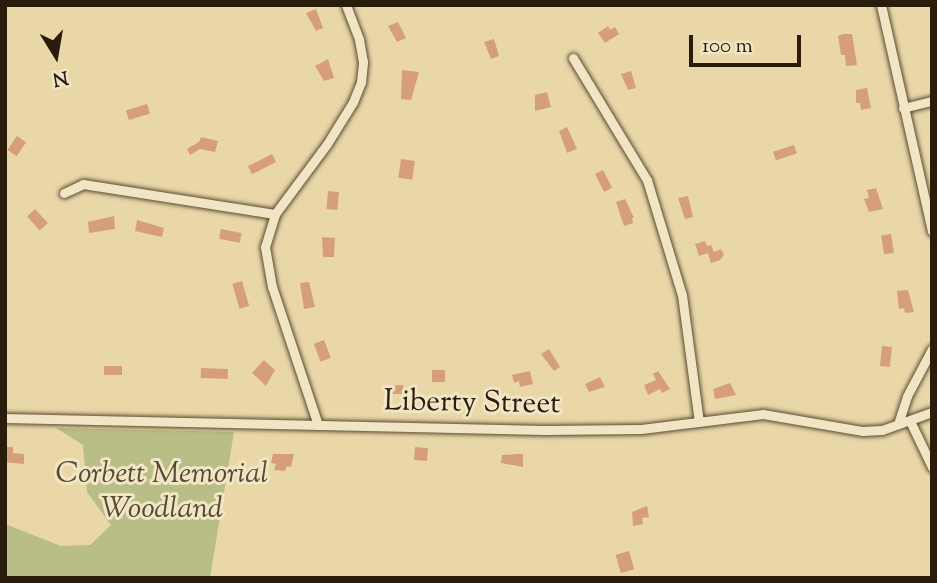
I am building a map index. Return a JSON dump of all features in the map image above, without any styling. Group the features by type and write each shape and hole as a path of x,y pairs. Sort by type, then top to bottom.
{"street":[{"path":"318,425 268,271 266,236 275,214 327,144 353,102 361,82 363,62 359,39 346,5"},
{"path":"881,5 932,231"},
{"path":"573,58 643,171 650,191 682,295 699,422"},
{"path":"903,108 932,101"},
{"path":"64,193 77,185 90,184 275,214"},
{"path":"898,424 907,396 932,349"},
{"name":"Liberty Street","path":"5,418 633,430 763,414 862,431 882,430 932,412"},
{"path":"910,421 932,467"}],"green space":[{"name":"Corbett Memorial Woodland","path":"56,428 234,432 210,578 5,578 5,524 61,546 90,545 111,525 87,492 83,445"}],"building":[{"path":"316,9 323,28 316,31 306,13"},
{"path":"398,22 406,38 397,42 388,26"},
{"path":"608,26 610,30 615,27 619,34 605,43 598,33"},
{"path":"852,34 857,65 846,66 845,55 841,55 838,36"},
{"path":"494,39 499,56 491,59 484,42"},
{"path":"328,59 334,78 324,81 315,66"},
{"path":"402,70 419,72 411,100 401,99"},
{"path":"631,71 636,88 628,90 621,74"},
{"path":"867,88 871,108 861,110 860,103 856,103 856,90"},
{"path":"547,92 551,107 535,111 535,95"},
{"path":"147,104 150,114 129,120 126,110"},
{"path":"567,127 577,149 567,153 559,131"},
{"path":"17,136 26,142 17,156 7,150"},
{"path":"201,137 218,141 215,152 200,149 190,155 187,149 199,142"},
{"path":"794,145 797,154 776,160 773,152"},
{"path":"272,154 276,162 252,174 248,166"},
{"path":"401,159 415,161 412,180 398,178"},
{"path":"603,170 612,188 604,192 595,174"},
{"path":"876,188 883,209 869,212 864,199 869,198 867,190"},
{"path":"328,191 339,192 337,210 326,209"},
{"path":"688,196 693,217 685,219 678,198"},
{"path":"625,199 634,218 633,223 624,226 616,202"},
{"path":"35,209 48,223 40,230 27,217"},
{"path":"114,216 115,229 89,233 88,222"},
{"path":"137,220 164,228 162,237 135,231"},
{"path":"221,229 242,233 240,243 219,239"},
{"path":"891,234 894,253 884,254 881,236"},
{"path":"322,237 335,238 334,257 323,257"},
{"path":"705,241 707,246 711,245 714,252 721,249 724,255 720,260 711,263 708,253 699,256 695,244"},
{"path":"242,281 249,306 240,309 232,284"},
{"path":"309,282 315,307 304,309 300,283"},
{"path":"908,290 914,312 905,313 904,308 899,309 897,291"},
{"path":"324,340 331,358 321,362 314,344"},
{"path":"882,346 892,347 890,367 880,366"},
{"path":"549,349 560,367 554,371 541,354"},
{"path":"264,360 275,370 266,386 252,373"},
{"path":"104,366 122,366 122,375 104,375"},
{"path":"201,368 228,369 228,379 201,378"},
{"path":"432,370 445,370 445,382 432,382"},
{"path":"530,371 533,384 520,387 519,381 514,383 512,375"},
{"path":"658,371 670,389 662,393 660,389 648,395 644,385 656,380 653,374"},
{"path":"600,377 605,387 589,392 585,384"},
{"path":"730,383 736,395 715,399 713,389"},
{"path":"403,385 404,394 385,394 384,386"},
{"path":"5,447 13,447 13,453 24,454 24,464 5,462"},
{"path":"415,447 428,448 427,461 414,460"},
{"path":"273,454 294,454 291,467 287,466 285,471 274,470 276,464 271,463"},
{"path":"523,454 523,467 501,463 502,455"},
{"path":"647,506 649,517 642,518 643,524 633,526 632,512"},
{"path":"629,551 634,569 621,573 616,555"}]}
